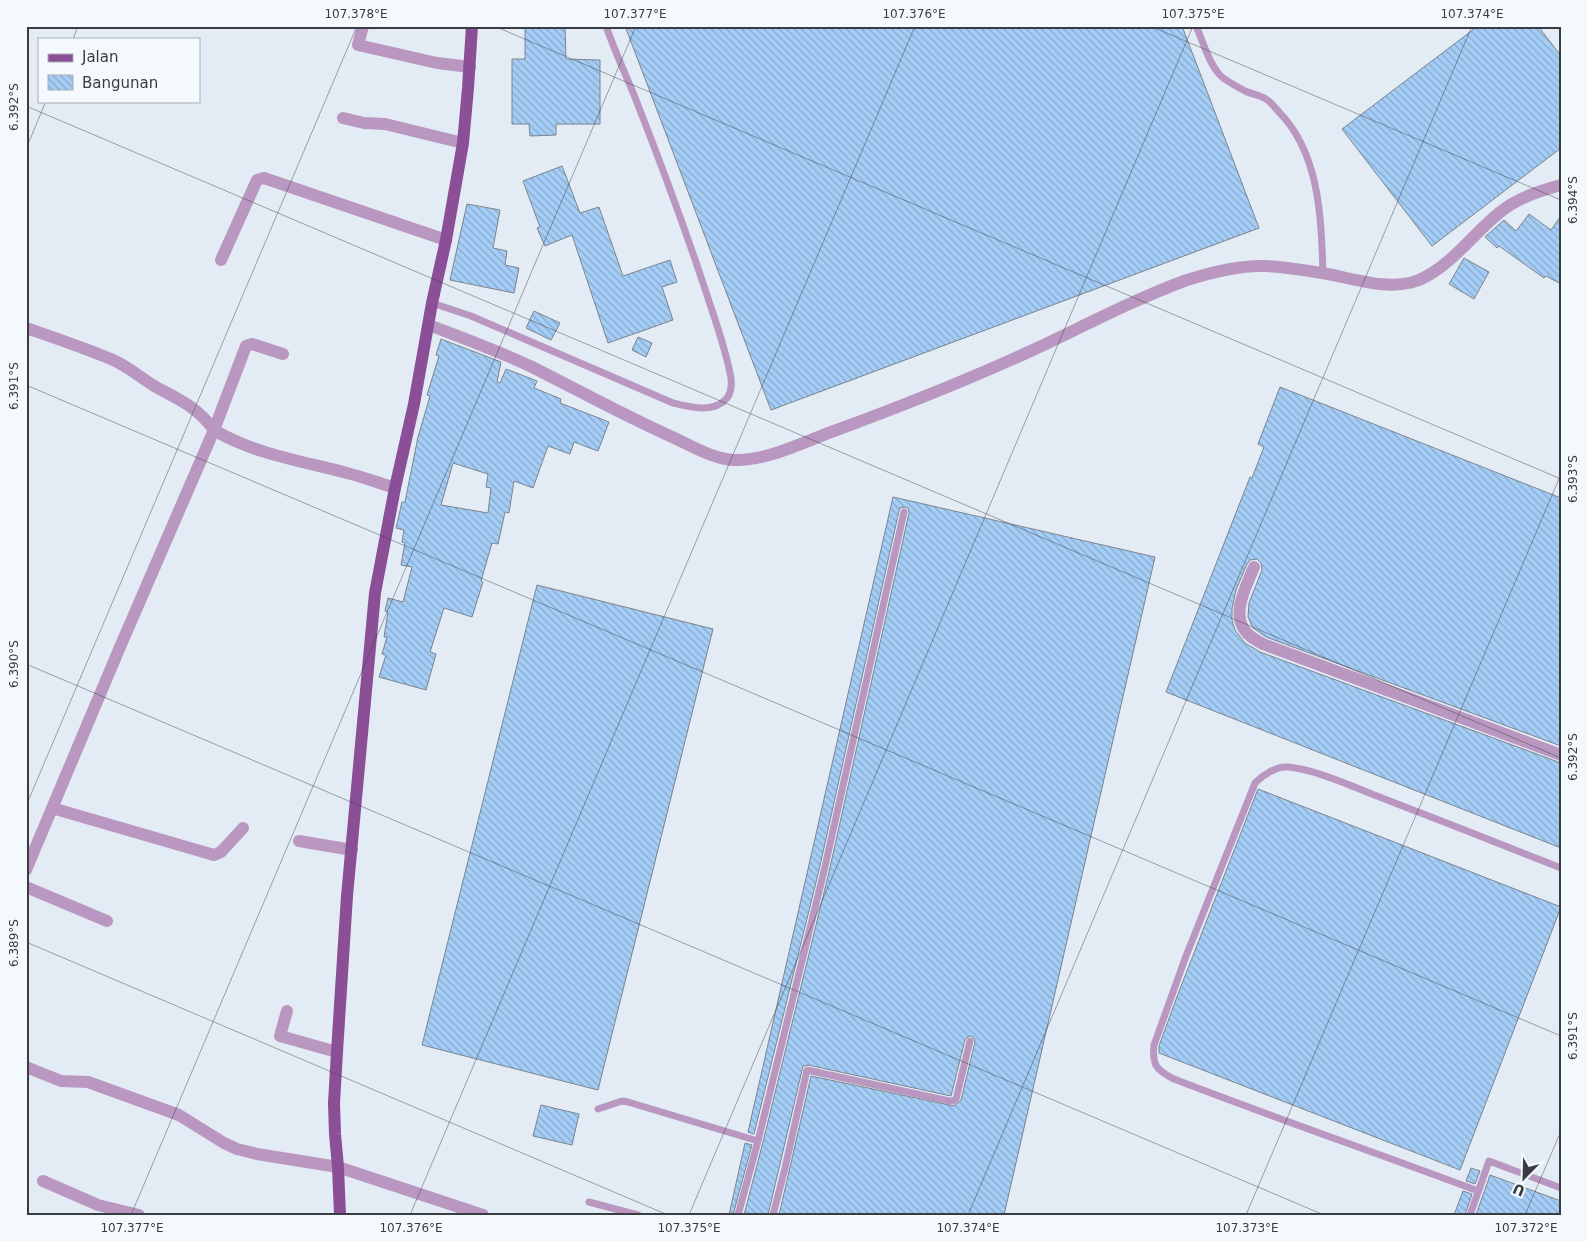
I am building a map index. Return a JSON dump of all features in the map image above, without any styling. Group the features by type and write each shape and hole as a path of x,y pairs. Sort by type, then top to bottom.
{"main road":[{"path":"340,1215 334,1103 352,850 375,593 395,488 414,404 463,143 472,26"}],"street":[{"path":"363,26 358,45 437,63 470,67"},
{"path":"343,118 364,123 385,124 463,143"},
{"path":"221,260 260,178 446,240"},
{"path":"429,325 480,344 530,367 630,418 704,452 732,460 757,458 949,385 1033,350 1116,309 1188,280 1219,272 1266,266 1323,273 1363,282 1390,285 1405,284 1419,280 1439,269 1501,211 1520,198 1561,184"},
{"path":"26,328 90,351 128,368 191,406 204,417 214,430 230,439 280,457 350,474 395,488"},
{"path":"26,870 197,465 214,430 246,346 252,344 283,354"},
{"path":"1254,567 1241,602 1239,618 1248,635 1263,644 1561,755"},
{"path":"52,808 214,855 221,852 242,828"},
{"path":"299,841 352,850"},
{"path":"26,887 107,921"},
{"path":"287,1011 280,1036 337,1052"},
{"path":"26,1067 61,1082 88,1082 162,1108 186,1118 224,1143 237,1149 338,1167 483,1215"},
{"path":"43,1181 98,1205 138,1215"}],"lane":[{"path":"432,303 471,316 673,403 707,408 719,405 727,398 731,387 731,374 714,318 682,222 636,98 616,54 606,26"},
{"path":"1196,26 1219,74 1249,93 1265,98 1283,116 1299,138 1309,162 1317,196 1323,273"},
{"path":"738,1215 824,871 904,512"},
{"path":"1478,1191 1174,1079 1160,1072 1154,1063 1154,1045 1186,956 1255,783 1262,776 1275,769 1287,766 1306,770 1561,868"},
{"path":"773,1215 807,1070 949,1102 956,1098 970,1041"},
{"path":"598,1109 622,1101 628,1102 758,1141"},
{"path":"1470,1215 1489,1162 1561,1188"},
{"path":"589,1202 638,1215"}],"building":[{"path":"525,26 565,26 566,59 600,60 600,124 556,124 556,135 530,136 529,124 512,124 512,59 525,59"},
{"path":"625,26 1182,26 1259,228 771,410"},
{"path":"1478,26 1538,26 1561,56 1561,148 1432,246 1342,129"},
{"path":"562,166 580,213 599,207 623,276 670,260 677,282 662,287 673,320 608,343 572,235 545,246 537,228 540,227 523,181"},
{"path":"467,204 500,210 493,248 507,251 505,265 519,268 514,293 450,280"},
{"path":"1529,214 1551,230 1561,216 1561,284 1546,276 1544,278 1499,246 1497,248 1485,237 1504,220 1516,231"},
{"path":"1464,258 1489,272 1474,299 1449,284"},
{"path":"534,311 560,323 551,340 526,328"},
{"path":"638,337 652,343 646,357 632,350"},
{"path":"441,339 501,362 497,382 500,383 506,369 537,381 534,388 561,399 560,403 609,422 598,451 574,442 570,454 548,446 533,488 514,481 509,513 505,512 498,544 492,543 472,617 444,608 430,652 436,654 426,690 379,677 386,655 382,654 387,637 384,637 388,612 385,611 388,598 403,602 412,567 401,565 405,543 402,542 404,530 396,528 402,502 405,502 418,437 430,396 427,395 439,356 436,355","holes":["453,463 488,474 486,487 491,488 488,513 441,505"]},
{"path":"1280,387 1561,498 1561,746 1266,637 1253,628 1248,617 1249,603 1262,570 1261,563 1257,559 1250,560 1247,564 1236,590 1232,620 1235,630 1245,643 1260,652 1561,763 1561,848 1166,692 1250,477 1252,478 1264,447 1258,444"},
{"path":"893,497 1155,557 1004,1215 779,1215 811,1076 954,1106 961,1100 975,1042 971,1036 965,1040 951,1096 808,1065 803,1066 768,1215 744,1215 829,872 909,513 908,508 900,508 819,870 754,1134 748,1132"},
{"path":"537,585 713,629 598,1090 422,1045"},
{"path":"1258,789 1561,907 1460,1170 1159,1053 1159,1046 1178,994"},
{"path":"541,1105 579,1114 572,1145 533,1136"},
{"path":"745,1143 752,1145 733,1215 729,1215"},
{"path":"1471,1168 1480,1171 1475,1184 1466,1181"},
{"path":"1490,1175 1561,1201 1561,1215 1476,1215"},
{"path":"1463,1191 1472,1194 1465,1215 1454,1215"}]}
